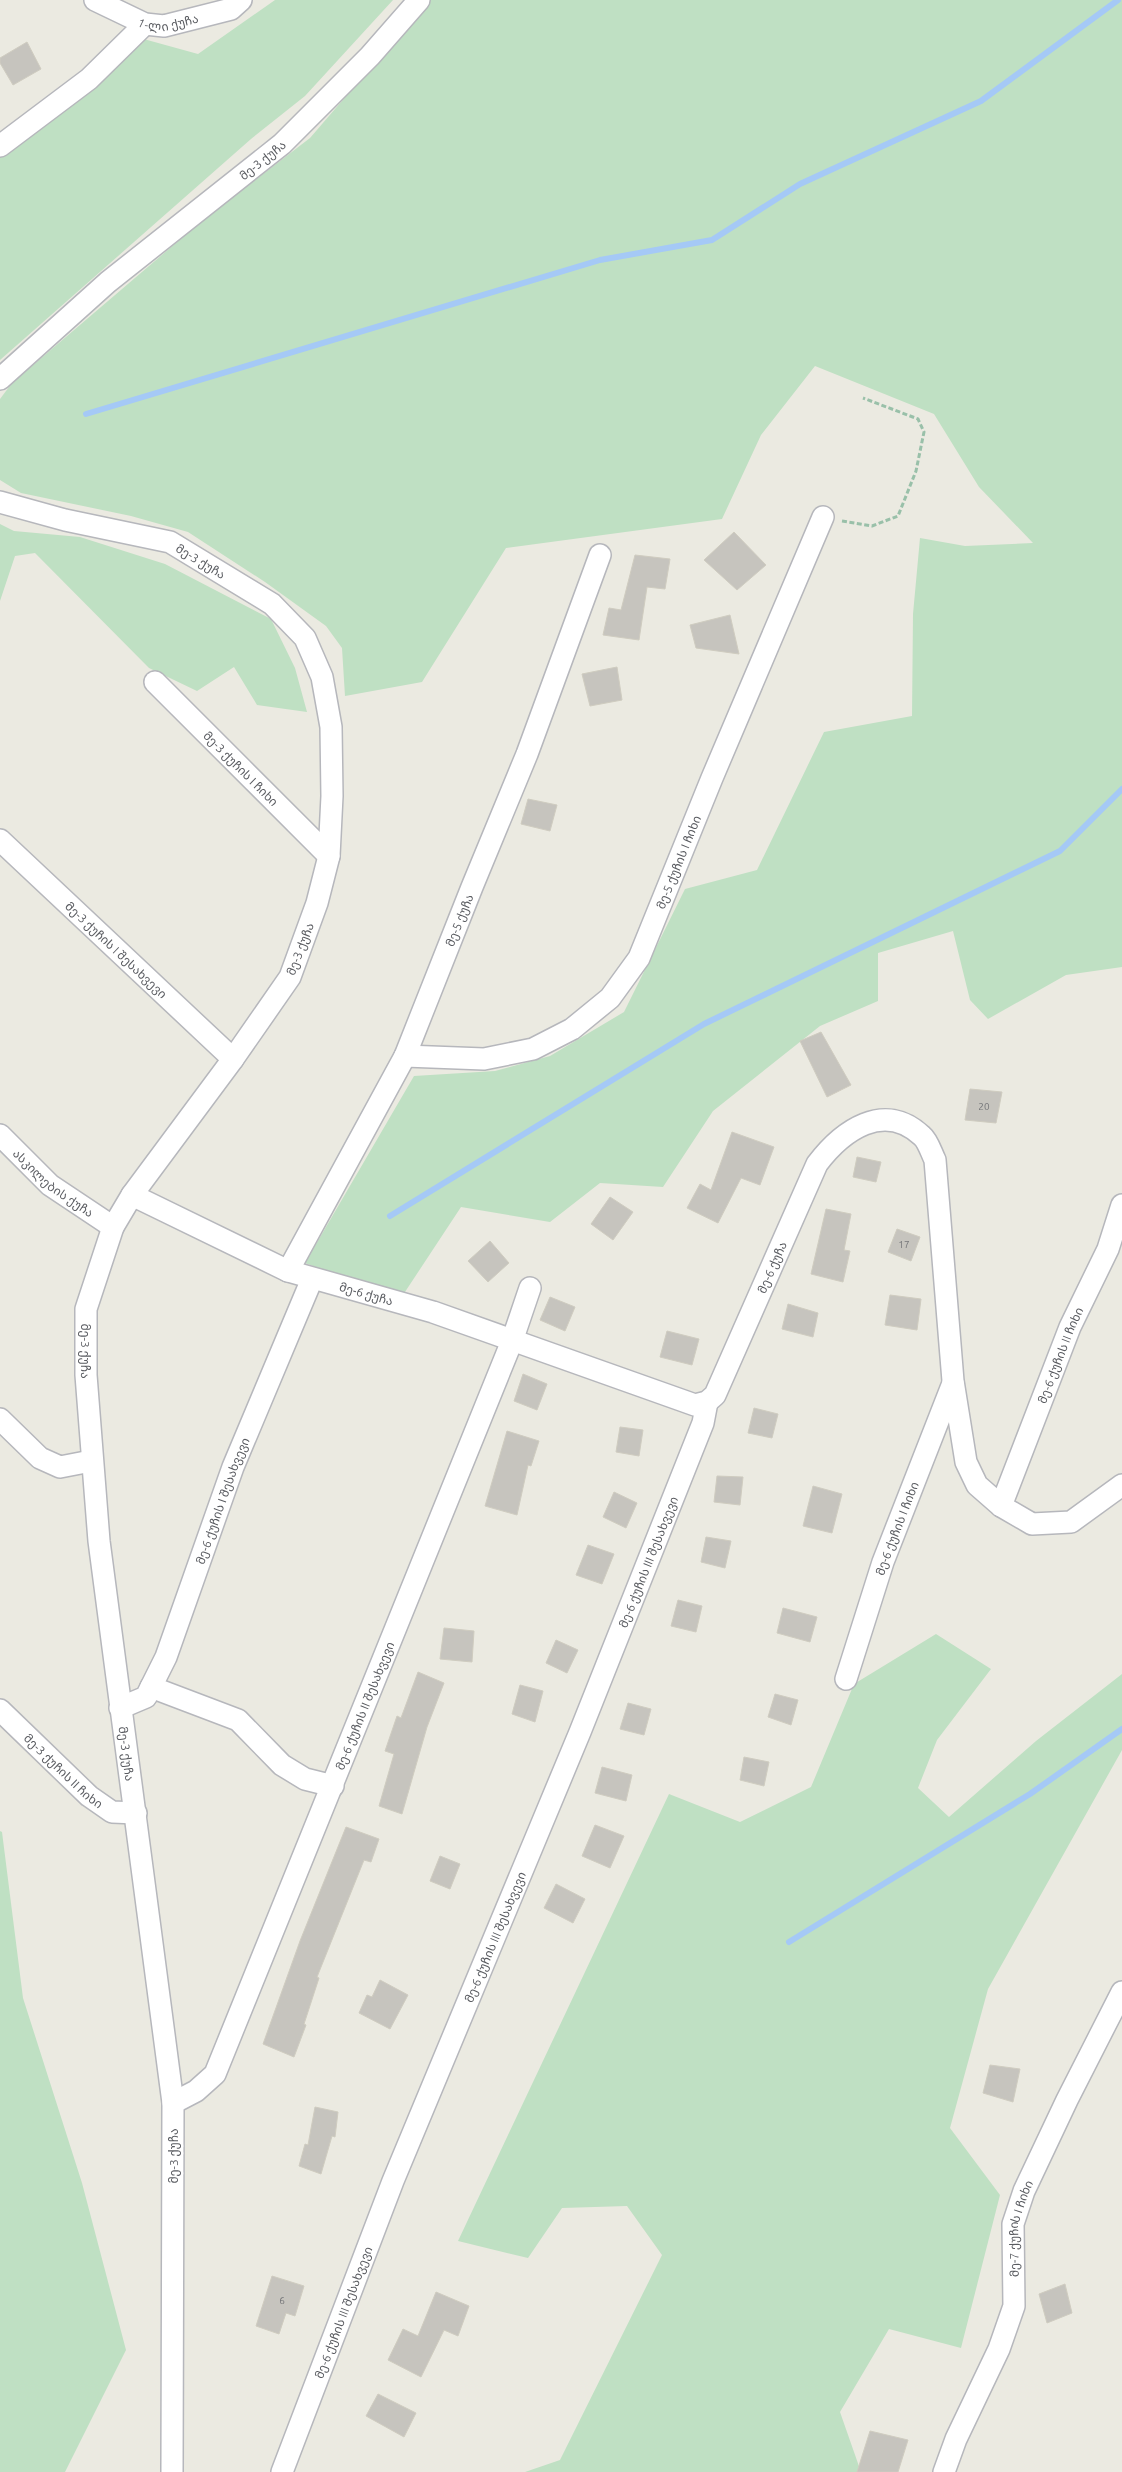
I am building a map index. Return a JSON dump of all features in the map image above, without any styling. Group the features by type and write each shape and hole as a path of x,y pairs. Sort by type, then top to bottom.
{"street":[{"name":"1-ლი ქუჩა","path":"95,0 145,24 164,26 231,9 241,0"},
{"name":"მე-3 ქუჩა","path":"0,378 108,282 282,144 370,56 419,0"},
{"path":"0,146 89,79 145,24"},
{"name":"მე-3 ქუჩა","path":"0,502 65,520 170,542 272,604 305,638 322,677 331,728 332,796 329,856 317,902 290,977 233,1059 132,1195 113,1227 86,1308 86,1375 92,1461 120,1708 136,1813 173,2103 172,2472"},
{"name":"მე-5 ქუჩის I ჩიხი","path":"405,1056 484,1058 533,1049 572,1029 610,998 639,958 712,778 823,518"},
{"name":"მე-5 ქუჩა","path":"288,1271 405,1056 527,754 600,555"},
{"name":"მე-3 ქუჩის I ჩიხი","path":"155,682 329,856"},
{"name":"მე-3 ქუჩის I შესახვევი","path":"0,840 233,1059"},
{"name":"მე-6 ქუჩა","path":"132,1195 288,1271 433,1312 695,1405 707,1402 715,1395 817,1164 832,1144 846,1133 864,1124 885,1120 904,1123 923,1136 935,1160 953,1381 966,1462 977,1485 1001,1506 1032,1524 1071,1522 1122,1485"},
{"name":"ასკილების ქუჩა","path":"0,1134 50,1184 113,1227"},
{"name":"მე-6 ქუჩის II ჩიხი","path":"1001,1506 1070,1327 1108,1249 1122,1204"},
{"name":"მე-6 ქუჩის I შესახვევი","path":"120,1708 146,1697 166,1657 233,1467 312,1279"},
{"name":"მე-6 ქუჩის II შესახვევი","path":"173,2103 196,2091 215,2074 512,1341 530,1288"},
{"name":"მე-6 ქუჩის I ჩიხი","path":"846,1679 882,1562 953,1381"},
{"name":"მე-6 ქუჩის III შესახვევი","path":"282,2472 393,2181 580,1732 703,1423 707,1402"},
{"path":"0,1419 40,1458 60,1466 92,1461"},
{"path":"151,1687 238,1720 282,1764 305,1780 333,1786"},
{"name":"მე-3 ქუჩის II ჩიხი","path":"0,1710 89,1796 112,1812 136,1813"},
{"name":"მე-7 ქუჩის I ჩიხი","path":"944,2472 956,2438 999,2349 1014,2306 1013,2224 1024,2191 1067,2100 1122,1992"}],"path":[{"path":"823,518 872,526 898,516 916,471 924,432 918,419 863,398"}],"green space":[{"path":"275,0 393,0 305,96 251,139 0,360 0,157 98,85 140,38 198,54"},
{"path":"429,0 1122,0 1122,967 1066,975 988,1019 970,1000 953,931 878,953 878,1001 820,1026 713,1111 663,1187 600,1183 550,1222 461,1207 401,1298 305,1263 414,1076 495,1071 550,1056 624,1012 685,889 757,870 824,732 912,716 913,614 920,538 965,546 1033,543 979,487 934,414 815,366 761,435 722,519 506,548 422,682 345,696 342,648 326,626 265,582 188,532 131,516 21,493 0,480 0,399 12,383 197,225 310,138"},
{"path":"0,524 14,531 80,537 165,564 271,619 295,668 307,712 257,705 234,667 197,691 149,668 35,553 15,556 0,601"},
{"path":"936,1634 991,1669 937,1740 918,1788 949,1817 1036,1741 1122,1674 1122,1750 988,1989 950,2128 1000,2195 961,2348 889,2329 840,2412 861,2472 525,2472 560,2460 662,2255 627,2206 562,2208 528,2258 458,2241 669,1794 740,1822 811,1787 854,1684"},
{"path":"0,1831 2,1832 23,1998 82,2183 126,2350 65,2472 0,2472"}],"building":[{"path":"27,42 41,69 13,85 0,63 0,58"},
{"path":"734,532 766,565 737,590 704,560"},
{"path":"635,555 670,559 665,589 647,587 639,640 603,635 609,608 621,610"},
{"path":"730,615 739,654 696,648 690,625"},
{"path":"617,667 622,700 590,706 582,674"},
{"path":"528,799 557,805 550,831 521,824"},
{"path":"821,1032 851,1085 827,1097 800,1041"},
{"path":"970,1089 1002,1092 996,1123 965,1120"},
{"path":"732,1132 774,1147 760,1185 741,1178 718,1223 687,1208 700,1184 711,1190"},
{"path":"857,1157 881,1162 876,1182 853,1177"},
{"path":"610,1197 633,1212 613,1240 591,1224"},
{"path":"826,1209 851,1214 844,1250 850,1251 843,1282 811,1274"},
{"path":"897,1229 920,1237 911,1261 888,1252"},
{"path":"490,1241 509,1263 488,1282 468,1261"},
{"path":"890,1295 921,1299 917,1330 885,1325"},
{"path":"550,1297 575,1307 565,1331 540,1320"},
{"path":"788,1304 818,1313 813,1337 782,1329"},
{"path":"667,1331 699,1339 692,1365 660,1357"},
{"path":"523,1374 547,1384 537,1410 514,1401"},
{"path":"754,1408 778,1414 772,1438 748,1433"},
{"path":"620,1427 643,1430 639,1456 616,1452"},
{"path":"507,1431 539,1441 531,1466 528,1465 517,1515 485,1506"},
{"path":"717,1476 743,1477 740,1505 714,1502"},
{"path":"813,1486 842,1494 832,1533 803,1526"},
{"path":"614,1492 637,1503 626,1528 603,1517"},
{"path":"706,1537 731,1541 725,1568 701,1562"},
{"path":"588,1545 614,1554 602,1584 576,1575"},
{"path":"678,1600 702,1606 696,1632 671,1626"},
{"path":"783,1608 817,1617 810,1642 777,1633"},
{"path":"444,1628 474,1631 472,1662 440,1659"},
{"path":"556,1640 578,1650 567,1673 546,1663"},
{"path":"418,1672 444,1683 427,1727 402,1814 379,1806 394,1754 385,1751 397,1716 401,1718"},
{"path":"520,1685 543,1691 535,1722 512,1714"},
{"path":"775,1694 798,1700 791,1725 768,1717"},
{"path":"628,1703 651,1709 644,1735 620,1729"},
{"path":"744,1757 769,1762 764,1786 740,1780"},
{"path":"602,1767 632,1775 626,1801 595,1793"},
{"path":"595,1825 624,1836 610,1868 582,1856"},
{"path":"346,1827 379,1839 371,1862 364,1860 317,1977 319,1978 304,2024 306,2025 294,2057 263,2044 300,1941"},
{"path":"440,1856 460,1864 450,1889 430,1881"},
{"path":"556,1884 585,1899 573,1923 544,1908"},
{"path":"380,1980 408,1995 390,2029 359,2013 367,1995 372,1997"},
{"path":"990,2065 1020,2069 1013,2102 983,2093"},
{"path":"315,2107 338,2112 335,2137 332,2136 321,2174 299,2166 305,2144 308,2145"},
{"path":"272,2276 304,2286 295,2316 286,2313 279,2334 256,2326"},
{"path":"1065,2284 1072,2313 1047,2323 1039,2294"},
{"path":"436,2292 469,2306 458,2336 444,2330 421,2377 388,2360 403,2329 418,2336"},
{"path":"378,2394 416,2413 404,2437 366,2416"},
{"path":"870,2431 908,2440 898,2472 857,2472"}],"waterway":[{"path":"86,414 600,260 712,240 800,184 981,101 1118,0"},
{"path":"390,1216 704,1024 1060,851 1122,789"},
{"path":"789,1942 1030,1794 1122,1729"}]}
